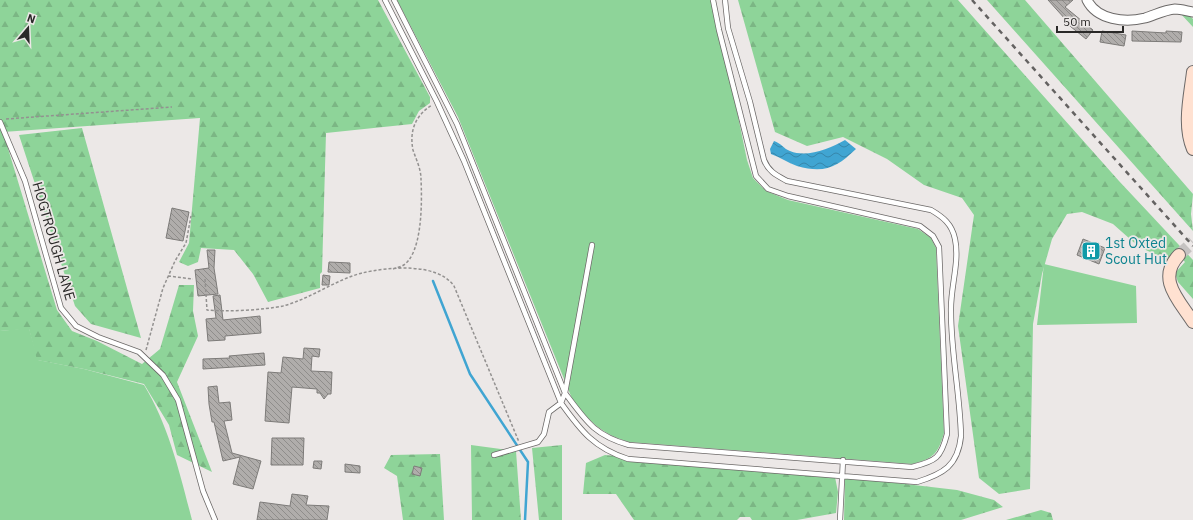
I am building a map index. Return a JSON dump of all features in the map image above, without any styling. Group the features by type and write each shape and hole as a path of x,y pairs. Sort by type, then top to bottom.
{"street":[{"path":"1087,0 1090,6 1099,13 1108,17 1128,20 1144,18 1175,9 1193,12"},
{"path":"1193,72 1188,126 1193,149"},
{"path":"1180,255 1173,262 1168,279 1171,288 1193,322"}],"lane":[{"path":"385,0 437,102 464,161 561,403 587,437 614,454 628,459 917,482 933,477 946,470 954,460 960,447 961,436 951,329 955,240 952,228 944,218 931,210 787,181 773,174 767,167 764,160 750,102 728,28 725,0"},
{"path":"394,0 457,124 565,393 595,430 611,440 629,445 843,460 912,467 930,462 943,450 947,434 939,247 933,236 920,226 788,196 768,189 756,176 719,30 713,0"},
{"name":"HOGTROUGH LANE","path":"0,120 25,181 61,308 76,326 98,337 139,352 164,375 178,400 203,491 215,520"},
{"path":"494,455 538,442 541,438 549,412 561,403 565,393 592,245"},
{"path":"840,520 843,460"}],"path":[{"path":"205,279 206,310 221,312 283,306 362,273 403,266 410,258 419,234 421,178 413,148 416,120 421,112 437,102"},
{"path":"0,120 172,107"},
{"path":"144,358 163,288 174,262 186,243 191,216"},
{"path":"391,269 414,269 440,273 450,280 454,286 522,447"},
{"path":"168,276 193,279"}],"green space":[{"path":"0,0 378,0 430,97 430,103 419,111 412,124 326,133 322,272 320,274 320,288 268,302 253,274 234,250 201,248 198,262 188,266 179,262 189,243 200,118 3,132 57,310 72,331 97,341 142,364 160,349 179,285 194,285 193,311 198,336 177,382 212,472 177,455 169,425 144,384 84,369 37,360 29,329 0,331"},
{"path":"397,0 714,0 747,160 753,178 766,191 788,200 918,229 931,238 936,248 944,433 937,451 930,458 912,464 629,442 611,435 591,421 573,401 458,117"},
{"path":"738,0 958,0 1119,181 1193,260 1193,299 1178,282 1175,273 1185,262 1175,251 1168,260 1139,247 1113,224 1082,212 1067,214 1052,239 1042,274 1033,324 1030,489 999,494 979,478 958,326 974,215 962,198 924,185 887,159 843,137 807,146 775,132"},
{"path":"987,0 1025,0 1193,194 1191,214 1193,231"},
{"path":"1180,13 1190,16 1193,19 1193,27"},
{"path":"82,128 141,338 91,324 75,306 19,135"},
{"path":"1044,264 1136,286 1137,323 1037,325"},
{"path":"29,328 38,360 84,369 144,385 153,401 167,434 192,520 0,520 0,331"},
{"path":"471,445 516,451 521,520 472,520"},
{"path":"562,445 562,520 539,520 532,448"},
{"path":"440,454 444,520 403,520 397,476 384,468 391,455"},
{"path":"605,455 769,468 835,477 838,492 836,513 797,520 752,520 750,517 740,517 737,520 634,520 616,494 583,494 586,463"},
{"path":"845,477 957,490 994,500 1003,507 961,520 844,520"},
{"path":"1041,510 1051,513 1053,520 1006,520"}],"water":[{"path":"845,140 856,149 843,160 823,169 797,166 771,154 770,149 774,141 790,151 804,154 818,152"}],"building":[{"path":"1048,0 1073,0 1065,7 1093,30 1086,39 1065,22 1066,20"},
{"path":"1102,31 1126,35 1124,46 1100,42"},
{"path":"1132,31 1166,33 1166,31 1182,32 1181,42 1132,41"},
{"path":"172,208 189,212 183,241 166,238"},
{"name":"1st Oxted Scout Hut","path":"1083,239 1105,248 1099,264 1077,255"},
{"path":"207,250 215,250 214,268 218,294 198,296 195,270 209,268"},
{"path":"329,262 350,263 350,273 328,272"},
{"path":"323,275 330,276 329,285 322,285"},
{"path":"220,295 223,320 260,316 261,333 225,336 225,340 208,341 206,319 216,318 213,296"},
{"path":"304,348 320,349 319,357 312,356 311,371 332,372 331,394 328,394 324,399 320,393 317,393 317,389 292,387 289,423 265,421 268,372 281,373 283,357 303,359"},
{"path":"264,353 265,365 203,369 203,359 230,358 229,356"},
{"path":"217,386 219,403 230,402 232,420 224,421 232,453 261,461 253,489 233,484 240,457 223,461 214,422 212,422 209,404 208,387"},
{"path":"272,438 304,438 303,465 271,465"},
{"path":"314,461 322,461 321,469 313,468"},
{"path":"345,464 360,466 360,473 345,472"},
{"path":"414,466 422,468 420,476 412,474"},
{"path":"292,494 308,496 306,505 329,506 327,520 257,520 260,502 290,506"}],"waterway":[{"path":"433,281 470,374 528,462 525,520"}],"tunnel":[{"path":"1179,255 1193,242"}],"railway":[{"path":"972,0 1193,246"}],"place":[{"name":"1st Oxted Scout Hut","path":"1091,251"}]}
